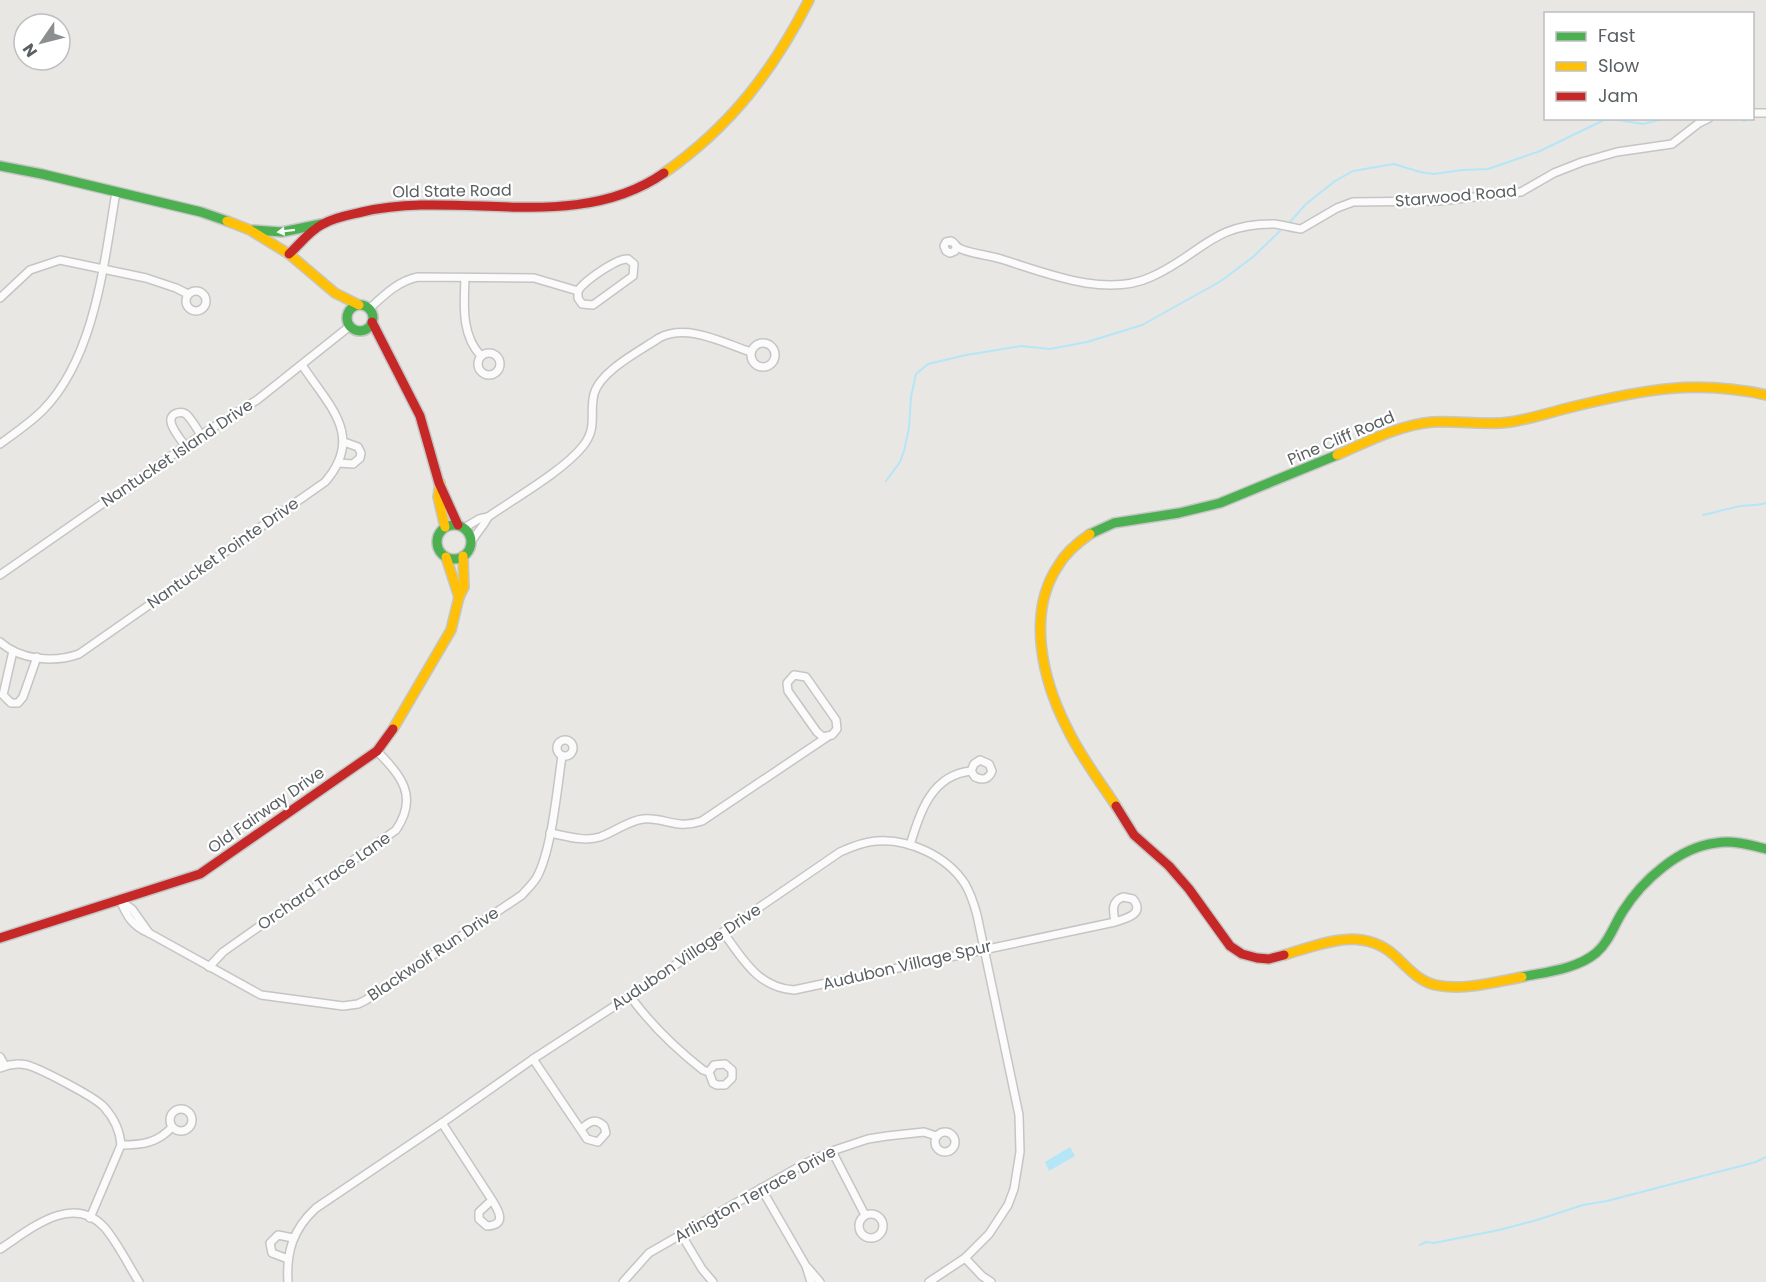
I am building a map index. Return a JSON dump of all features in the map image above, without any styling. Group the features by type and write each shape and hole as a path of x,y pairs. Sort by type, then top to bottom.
{"street":[{"name":"Old State Road","path":"289,254 321,224 358,212 413,204 569,205 604,200 638,187 681,162 704,144 741,107 773,63 800,20 809,0"},
{"name":"Starwood Road","path":"956,247 1046,275 1085,282 1124,284 1150,278 1214,236 1232,229 1273,224 1301,229 1336,208 1353,202 1438,201 1521,192 1554,173 1582,162 1617,152 1672,144 1705,120"},
{"path":"0,166 201,212 250,230 289,254 335,293 369,309 383,348 421,418 430,442 440,483 461,526 469,533 471,543"},
{"path":"0,444 45,408 63,384 85,341 116,192"},
{"path":"250,230 291,231 321,224"},
{"path":"628,259 634,264 633,276 593,305 582,304 578,298 578,291 583,284 620,260 628,259"},
{"path":"0,298 30,270 60,260 146,278 188,294"},
{"path":"369,309 390,290 408,279 418,277 534,278 578,291"},
{"path":"465,278 465,321 468,339 481,357"},
{"path":"335,293 348,315 350,326 361,331 383,348"},
{"path":"348,315 352,308 359,305"},
{"path":"361,331 372,322"},
{"name":"Nantucket Island Drive","path":"0,575 201,435 257,400 350,326"},
{"path":"488,517 483,526 476,531 470,548 463,556 452,558 442,553 437,542 445,527 461,526 488,517 574,456 591,434 594,394 600,383 608,373 659,338 668,334 690,332 751,352"},
{"path":"302,365 336,416 342,429 344,442 358,447 361,453 360,458 353,464 339,463"},
{"name":"Pine Cliff Road","path":"1766,395 1751,390 1692,386 1628,394 1509,422 1424,423 1402,429 1270,485 1206,508 1129,519 1111,524 1095,530 1064,554 1046,589 1041,644 1045,674 1070,735 1130,830 1190,889 1224,940 1237,952 1273,958 1326,940 1355,939 1383,946 1425,981 1440,986 1502,981 1567,966 1591,957 1607,943 1622,913 1640,888 1670,864 1694,850 1714,843 1746,844 1766,849"},
{"path":"185,446 171,425 171,419 175,414 186,414 201,435"},
{"name":"Nantucket Pointe Drive","path":"0,642 13,651 37,657 63,658 79,654 325,482 339,463 344,442"},
{"path":"440,483 438,497 445,527"},
{"name":"Old Fairway Drive","path":"0,938 200,874 377,751 391,733 456,619 459,597 464,587 463,556"},
{"name":"Old Fairway Drive","path":"446,557 455,576 459,597"},
{"path":"13,651 3,695 11,703 18,703 23,697 37,657"},
{"path":"550,833 593,838 639,820 653,819 673,824 694,824 702,821 835,733 836,720 806,677 794,675 787,683 788,691 817,732 826,737"},
{"name":"Orchard Trace Lane","path":"209,967 223,952 396,830 405,813 406,788 397,772 377,751"},
{"name":"Blackwolf Run Drive","path":"120,900 127,917 137,928 261,995 343,1006 358,1004 522,895 534,883 550,833 562,756"},
{"path":"910,845 921,811 933,792 941,784 960,773 971,771"},
{"name":"Audubon Village Drive","path":"288,1282 288,1258 292,1238 299,1226 316,1208 840,852 875,841 890,841 910,845 942,860 963,882 971,896 1019,1114 1020,1152 1014,1189 1008,1205 989,1234 965,1258 929,1282"},
{"name":"Audubon Village Spur","path":"723,932 758,977 764,982 785,990 804,988 1115,922"},
{"path":"630,996 648,1021 709,1072"},
{"path":"0,1057 2,1067 18,1064 33,1067 99,1102 116,1125 121,1145 90,1218"},
{"path":"533,1059 587,1139 594,1142 602,1140 606,1133 604,1126 598,1121 591,1121 581,1129"},
{"path":"442,1123 492,1200 498,1210 500,1218 495,1224 486,1226 480,1222 479,1212 492,1200"},
{"path":"121,1145 152,1142 165,1135 172,1127"},
{"name":"Arlington Terrace Drive","path":"623,1282 649,1253 761,1188 832,1151 868,1139 924,1132 936,1136"},
{"path":"832,1151 865,1215"},
{"path":"761,1188 806,1266 820,1282"},
{"path":"0,1249 48,1218 70,1213 90,1218 103,1226 139,1282"},
{"path":"681,1234 702,1269 713,1282"},
{"path":"288,1258 272,1253 270,1242 278,1235 292,1238"},
{"path":"965,1258 991,1282"},
{"path":"806,1266 811,1282"}],"water":[{"path":"1070,1147 1075,1156 1049,1171 1045,1162"}],"waterway":[{"path":"1289,223 1306,204 1335,181 1353,171 1394,164 1434,174 1488,169 1540,151 1604,120"},
{"path":"1604,120 1618,120"},
{"path":"1618,120 1643,124 1659,120"},
{"path":"1743,120 1746,120"},
{"path":"886,481 900,462 904,451 916,374 928,364 1021,346 1050,349 1087,342 1142,325 1221,281 1253,257 1280,231"},
{"path":"1703,515 1766,503"},
{"path":"1420,1245 1426,1242 1434,1243 1499,1230 1583,1205 1607,1201 1756,1162 1766,1157"}],"traffic: fast":[{"path":"0,166 201,212 227,221"},
{"path":"253,230 282,232 321,224"},
{"path":"360,305 369,309 373,318 369,327 360,331 351,327 347,318 351,309 360,305"},
{"path":"1090,534 1114,523 1179,513 1220,503 1337,455"},
{"path":"454,525 466,530 471,542 466,554 454,559 442,554 437,542 442,530 454,525"},
{"path":"1522,977 1571,966 1596,953 1640,888 1675,858 1702,846 1722,842 1741,843 1766,849"}],"traffic: slow":[{"path":"664,173 709,137 748,96 780,51 809,0"},
{"path":"227,221 250,230 289,254 335,293 359,305"},
{"path":"1337,455 1383,435 1420,424 1510,422 1645,392 1692,387 1740,390 1766,395"},
{"path":"440,483 438,497 445,527"},
{"path":"1090,534 1065,556 1048,585 1040,626 1042,647 1045,669 1058,710 1084,758 1116,806"},
{"path":"393,729 451,630 459,597 464,587 463,556"},
{"path":"446,557 459,597"},
{"path":"1284,955 1326,943 1354,939 1381,946 1418,977 1435,985 1468,986 1522,977"}],"traffic: jam":[{"path":"289,254 318,227 337,218 362,212 399,206 555,207 593,202 629,192 664,173"},
{"path":"372,322 420,416 439,483 458,525"},
{"path":"0,938 200,874 377,751 393,729"},
{"path":"1116,806 1134,835 1169,866 1189,889 1230,946 1242,954 1257,958 1269,959 1284,955"}]}
